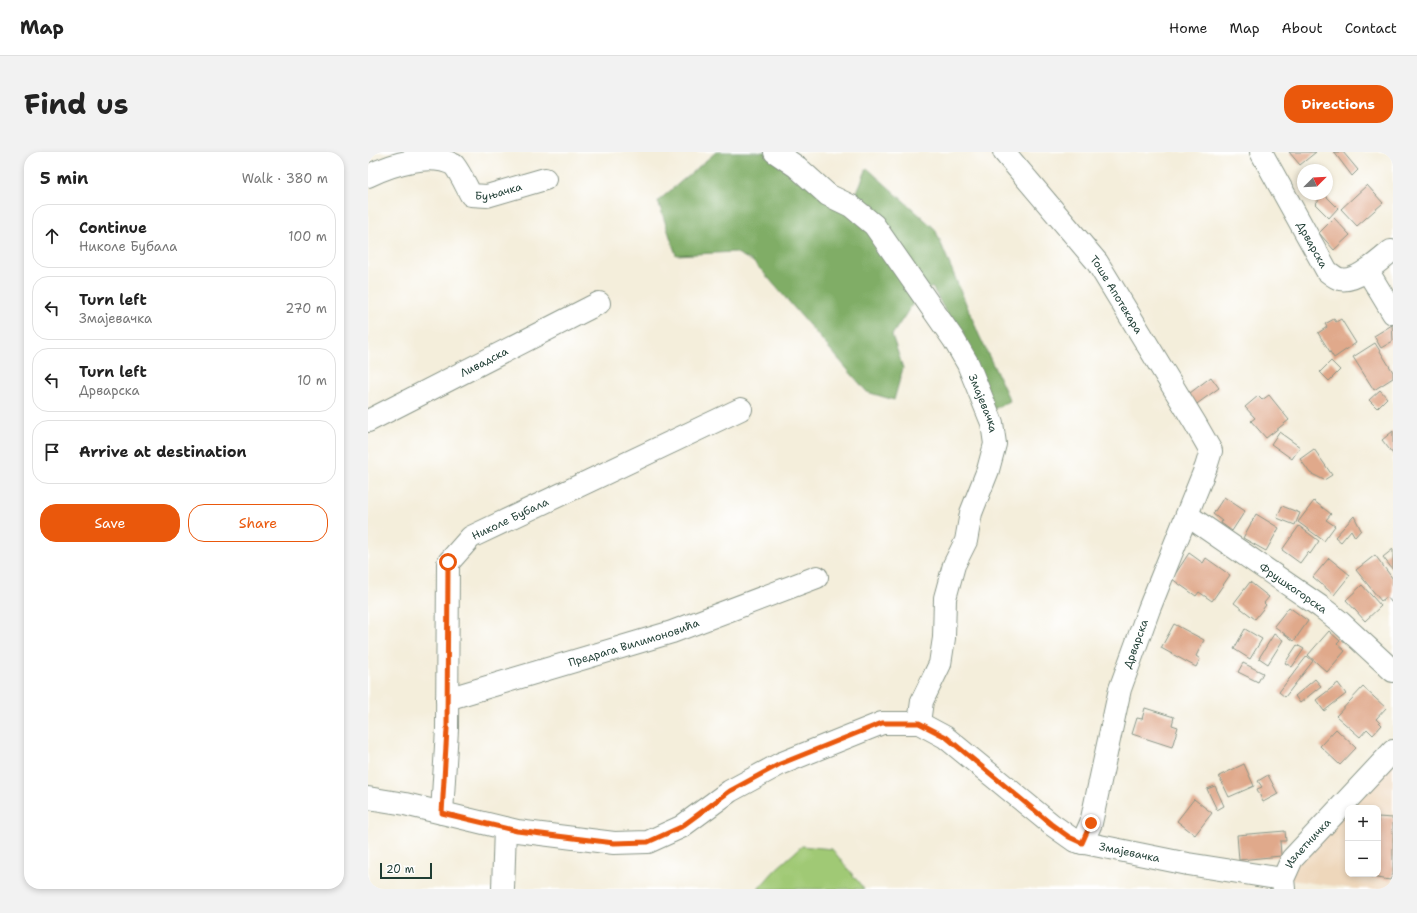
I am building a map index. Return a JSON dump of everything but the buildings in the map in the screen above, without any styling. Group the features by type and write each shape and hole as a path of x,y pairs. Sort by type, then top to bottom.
{"street":[{"name":"Змајевачка","path":"775,152 797,167 828,195 851,206 874,225 954,340 968,364 992,423 994,444 988,470 971,514 966,541 954,565 945,598 944,638 940,664 922,701 919,723"},
{"name":"Тоше Апотекара","path":"1004,152 1097,262 1195,423 1210,451"},
{"name":"Дрварска","path":"1261,152 1327,271 1343,280 1352,279 1367,270 1391,251"},
{"name":"Буњачка","path":"368,176 407,156 422,153 439,155 454,165 471,195 487,196 545,179"},
{"path":"1367,270 1393,313"},
{"name":"Ливадска","path":"368,421 599,303"},
{"name":"Николе Бубала","path":"442,813 447,699 448,562 471,537 741,409"},
{"name":"Дрварска","path":"1082,843 1091,823 1120,689 1149,609 1206,468 1210,451"},
{"name":"Фрушкогорска","path":"1187,515 1321,607 1339,621 1393,671"},
{"name":"Предрага Вилимоновића","path":"447,699 672,632 817,577"},
{"name":"Змајевачка","path":"368,798 405,804 505,828 614,843 648,842 681,827 730,791 780,764 882,723 919,723 946,737 1051,824 1069,837 1082,843 1284,884"},
{"name":"Излетничка","path":"1284,884 1292,859 1393,751"},
{"path":"503,889 505,828"}],"shaded area":[{"path":"1393,751 1393,889 1356,889 1283,879 1345,807 1345,877 1381,877 1381,805 1347,805"}],"green space":[{"path":"716,152 775,152 851,206 867,168 935,229 979,335 1010,401 988,412 982,378 932,287 916,299 892,335 903,368 894,400 867,392 752,261 735,252 676,255 658,201"},
{"path":"802,846 832,849 864,889 758,889 775,870"}],"route":[{"path":"448,562 447,729 442,813 517,831 614,843 648,842 681,827 730,791 780,764 882,723 919,723 946,737 1016,797 1075,841 1082,843 1088,834 1091,823"}]}
